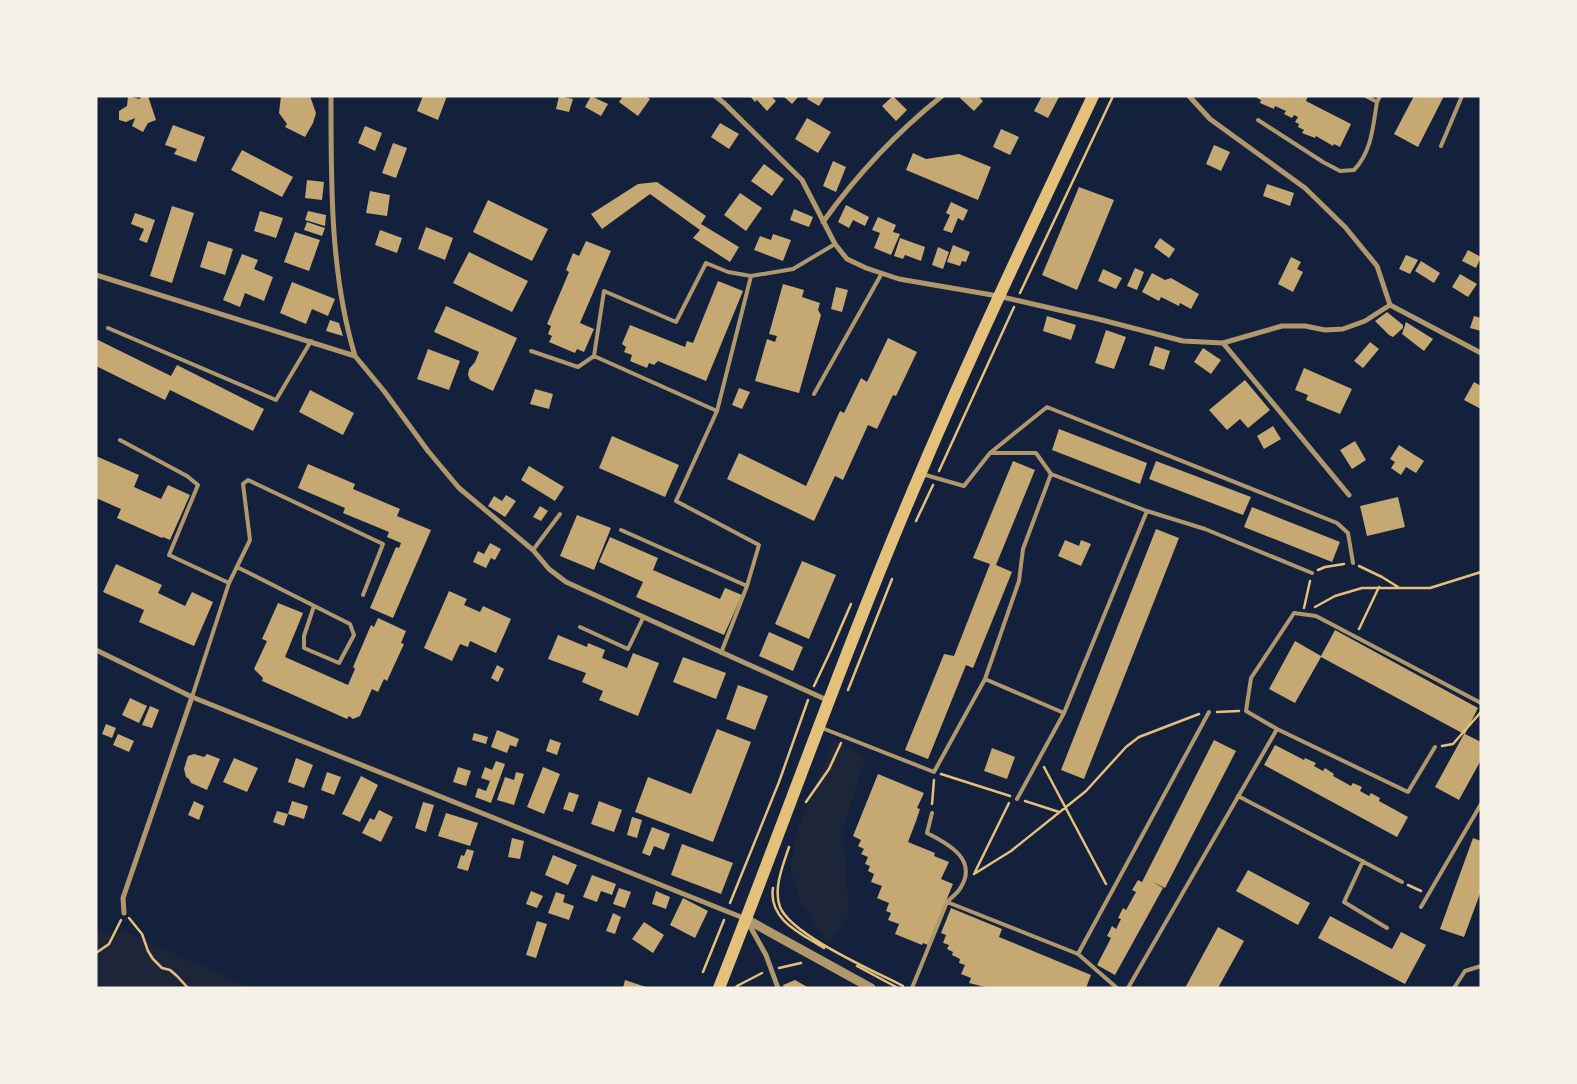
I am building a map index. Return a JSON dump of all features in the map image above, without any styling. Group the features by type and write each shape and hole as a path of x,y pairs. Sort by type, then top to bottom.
{"main road":[{"path":"719,988 828,700 920,473 998,296 1093,96"}],"street":[{"path":"331,96 335,237 348,333 355,356 384,391 428,451 459,488 533,550 549,569 566,582 828,700"},
{"path":"715,96 802,180 835,244 847,259 899,279 1017,300 1183,342 1223,343 1282,326 1305,326 1325,330 1343,329 1365,320 1390,305"},
{"path":"823,222 840,199 871,164 920,114 942,96"},
{"path":"1189,96 1210,119 1305,188 1345,227 1377,266 1390,305 1481,354"},
{"path":"96,275 355,356"},
{"path":"1223,343 1349,495"},
{"path":"96,650 192,697 746,919 871,988"},
{"path":"124,913 123,898 192,697"},
{"path":"746,919 772,970 778,988"}],"lane":[{"path":"1366,96 1377,102"},
{"path":"1258,120 1340,171 1354,170 1362,161 1370,145 1377,102 1380,96"},
{"path":"1441,146 1462,96"},
{"path":"531,351 578,367 594,356 604,291 676,322 706,263 728,272 751,276 793,270 835,244"},
{"path":"814,394 882,273"},
{"path":"721,653 747,586 759,545 676,501 716,411 751,276"},
{"path":"108,328 276,400 311,341"},
{"path":"594,356 716,411"},
{"path":"920,473 964,486 990,453 1047,407 1337,523 1348,533 1353,563"},
{"path":"120,440 187,476 198,485 169,555 230,583"},
{"path":"990,453 1036,453 1051,474 1147,511 1205,529 1312,573"},
{"path":"818,726 934,772 985,679 1019,581 1023,549 1051,474"},
{"path":"192,697 230,583 250,540 243,484 248,480 383,544 363,595"},
{"path":"1017,799 1064,713 1147,511"},
{"path":"533,550 560,514"},
{"path":"620,530 747,586"},
{"path":"237,567 350,624 354,635 339,663 304,648 304,636 314,606"},
{"path":"1435,747 1408,792 1277,729 1246,711 1251,678 1294,613 1316,616 1481,703"},
{"path":"580,627 628,649 643,618"},
{"path":"985,679 1064,713"},
{"path":"1078,954 1209,712"},
{"path":"1128,988 1277,729"},
{"path":"1238,796 1402,882"},
{"path":"1420,907 1481,804"},
{"path":"912,988 948,902 963,882 964,867 960,855 951,846 927,833 932,813"},
{"path":"1363,861 1344,902 1387,928"},
{"path":"948,902 1078,954 1117,988"},
{"path":"1454,988 1465,971 1481,966"}],"path":[{"path":"913,527 1113,96"},
{"path":"1302,614 1335,596 1362,588 1430,588 1481,572"},
{"path":"1302,614 1312,573"},
{"path":"845,698 893,578"},
{"path":"1355,637 1379,588"},
{"path":"963,882 1011,851 1086,790 1126,747 1139,737 1204,712 1246,711"},
{"path":"1435,747 1453,744 1481,712"},
{"path":"810,788 803,806 829,769 843,736"},
{"path":"1040,760 1111,893"},
{"path":"932,813 934,772 1012,797 974,874"},
{"path":"1017,799 1059,812"},
{"path":"790,843 779,881 780,908 802,930 822,944 907,988"},
{"path":"1402,882 1428,895"},
{"path":"774,883 772,896 775,910 787,925 828,950 898,988"},
{"path":"96,953 109,944 124,913 142,934 153,959 162,968 170,970 178,976 188,988"},
{"path":"736,988 766,971 802,962"}],"shaded area":[{"path":"834,740 866,757 843,829 849,914 829,945 801,904 790,867 798,828"},
{"path":"124,931 252,988 96,988 96,933"}],"building":[{"path":"128,96 139,99 143,96 148,96 156,120 148,123 143,132 132,126 135,118 126,122 119,120 119,111 127,106"},
{"path":"281,96 310,96 316,113 305,137 285,127 287,124 279,113"},
{"path":"423,96 447,96 438,120 417,111"},
{"path":"559,96 573,99 569,112 556,109"},
{"path":"591,96 608,104 601,116 585,107"},
{"path":"623,96 646,96 650,99 638,116 619,102"},
{"path":"750,96 771,96 776,101 767,111 757,100 755,102"},
{"path":"783,96 799,96 792,104"},
{"path":"809,96 825,96 819,106 807,99"},
{"path":"893,96 907,110 896,121 882,106"},
{"path":"961,96 978,96 983,101 974,111 960,98"},
{"path":"1042,96 1059,97 1048,118 1034,111"},
{"path":"1258,96 1308,96 1306,101 1351,124 1340,147 1334,144 1333,146 1316,136 1315,138 1302,133 1304,130 1298,127 1299,124 1295,122 1298,117 1294,115 1292,118 1284,114 1286,111 1275,106 1274,109 1260,103 1261,100 1257,98"},
{"path":"1414,96 1444,96 1418,147 1394,134"},
{"path":"807,118 831,132 818,153 795,139"},
{"path":"720,123 739,134 729,149 711,137"},
{"path":"173,125 205,137 196,162 174,154 177,149 165,145"},
{"path":"365,126 382,133 375,151 358,143"},
{"path":"1001,129 1019,137 1010,155 993,147"},
{"path":"393,143 407,148 396,178 382,173"},
{"path":"1214,145 1230,152 1221,171 1206,164"},
{"path":"242,150 293,177 282,197 231,170"},
{"path":"913,153 926,159 959,154 991,167 978,200 906,170"},
{"path":"833,161 846,167 836,192 823,186"},
{"path":"764,164 784,179 772,196 751,181"},
{"path":"307,180 324,182 322,200 305,198"},
{"path":"657,182 706,216 701,224 739,247 730,262 693,238 700,230 650,194 602,229 591,214 638,184"},
{"path":"1267,184 1294,193 1290,206 1263,196"},
{"path":"1079,187 1114,200 1077,290 1042,275"},
{"path":"370,191 390,195 387,216 366,213"},
{"path":"740,193 762,208 746,231 724,215"},
{"path":"488,200 548,229 532,261 473,232"},
{"path":"951,202 968,210 963,221 958,218 952,233 943,230 950,215 946,213"},
{"path":"846,205 869,217 865,226 853,220 849,228 838,222"},
{"path":"172,206 194,213 172,283 150,276"},
{"path":"794,209 813,217 809,227 790,220"},
{"path":"260,211 283,218 276,238 254,231"},
{"path":"308,211 326,215 325,226 305,220"},
{"path":"135,213 155,220 147,243 139,240 144,229 131,224"},
{"path":"878,217 896,225 893,232 900,234 891,255 874,248 880,233 872,230"},
{"path":"307,222 325,228 322,236 304,230"},
{"path":"426,227 453,238 445,260 418,249"},
{"path":"380,230 402,238 397,253 375,245"},
{"path":"295,232 320,240 309,271 284,262"},
{"path":"773,234 791,240 783,261 754,250 760,236 771,240"},
{"path":"900,238 925,247 921,261 905,255 903,259 894,256"},
{"path":"1160,238 1175,249 1169,258 1154,247"},
{"path":"208,241 233,249 225,275 200,267"},
{"path":"586,241 611,251 580,323 594,329 584,352 577,349 575,353 549,342 552,336 548,334 551,326 547,324 569,272 566,270 573,253 579,256"},
{"path":"953,245 970,252 966,262 962,261 960,266 947,262"},
{"path":"938,247 949,252 943,269 932,265"},
{"path":"1468,250 1481,257 1476,268 1462,261"},
{"path":"469,252 528,281 512,312 453,283"},
{"path":"242,254 258,260 254,269 273,277 264,301 245,293 240,307 223,300"},
{"path":"1406,255 1418,260 1410,274 1399,269"},
{"path":"1291,257 1301,262 1297,269 1303,272 1293,292 1278,284"},
{"path":"1421,261 1440,273 1434,283 1415,271"},
{"path":"1135,268 1144,272 1137,290 1127,286"},
{"path":"1103,269 1122,278 1116,289 1098,281"},
{"path":"1152,273 1165,280 1171,278 1199,294 1191,309 1180,303 1179,306 1161,297 1159,301 1142,292"},
{"path":"1460,274 1477,284 1468,297 1452,287"},
{"path":"718,281 743,291 706,381 658,361 654,365 649,363 647,368 630,361 632,355 624,352 626,347 622,344 630,325 685,347 687,341 693,343"},
{"path":"292,282 335,299 328,316 312,309 306,324 280,313"},
{"path":"783,284 804,290 802,297 820,303 818,310 821,315 799,393 755,381 767,339 775,342 777,336 769,334"},
{"path":"836,287 848,290 842,312 831,309"},
{"path":"446,306 517,338 493,391 470,380 468,375 469,369 475,362 479,352 434,332"},
{"path":"1387,312 1403,325 1403,328 1393,337 1375,321"},
{"path":"1047,316 1076,325 1071,340 1043,331"},
{"path":"1474,316 1481,318 1481,331 1470,328"},
{"path":"330,320 339,323 343,336 326,331"},
{"path":"1406,322 1433,339 1424,351 1402,334"},
{"path":"1106,330 1126,337 1114,369 1095,363"},
{"path":"888,338 917,352 896,396 893,395 877,429 868,425 843,480 835,476 814,521 727,479 739,453 806,486 840,411 844,413 861,378 867,382"},
{"path":"96,339 171,376 177,365 264,409 253,431 170,390 165,400 96,366"},
{"path":"1370,342 1379,349 1363,368 1354,361"},
{"path":"1155,346 1170,351 1164,370 1149,365"},
{"path":"1203,348 1221,360 1211,374 1194,362"},
{"path":"428,349 460,361 449,390 417,379"},
{"path":"1304,368 1352,389 1340,414 1306,400 1308,395 1295,390"},
{"path":"1245,380 1270,410 1248,428 1240,419 1227,430 1209,410"},
{"path":"1474,382 1481,386 1481,409 1464,400"},
{"path":"739,388 750,392 742,409 732,405"},
{"path":"535,389 553,394 549,409 530,404"},
{"path":"310,390 354,413 343,435 299,412"},
{"path":"1273,426 1281,439 1264,449 1257,436"},
{"path":"1059,429 1147,463 1140,484 1052,450"},
{"path":"612,436 679,465 665,497 599,468"},
{"path":"1355,441 1366,460 1352,469 1340,450"},
{"path":"1399,445 1424,461 1416,473 1406,467 1401,475 1391,468 1395,462 1390,459"},
{"path":"96,456 139,475 134,487 161,499 168,485 190,495 170,540 117,518 121,509 96,498"},
{"path":"1013,461 1035,470 996,565 1012,572 973,668 966,665 928,759 905,750 944,654 954,656 990,564 973,558"},
{"path":"1156,461 1251,497 1243,515 1149,479"},
{"path":"308,464 355,484 353,489 400,509 397,516 431,530 393,618 370,608 396,547 399,548 401,543 387,537 389,532 343,513 345,508 298,488"},
{"path":"529,466 564,487 555,501 521,480"},
{"path":"506,495 516,501 505,517 488,506 494,496 502,501"},
{"path":"1398,497 1405,527 1367,536 1360,506"},
{"path":"540,506 548,511 541,521 533,517"},
{"path":"1252,507 1340,542 1332,562 1244,527"},
{"path":"577,515 611,528 594,570 560,556"},
{"path":"1156,529 1179,538 1084,779 1061,770"},
{"path":"610,537 658,558 653,570 720,599 725,588 742,595 724,635 636,597 643,582 599,562"},
{"path":"1065,540 1079,546 1081,540 1091,544 1081,566 1058,556"},
{"path":"490,543 501,549 495,560 491,558 486,568 473,562 478,551 484,554"},
{"path":"802,561 836,575 809,639 775,624"},
{"path":"116,564 162,585 158,593 185,606 192,592 213,602 194,646 139,622 144,610 103,592"},
{"path":"449,591 467,599 464,605 480,612 483,606 511,619 496,653 470,641 468,647 460,644 452,661 424,648"},
{"path":"278,603 303,613 285,657 348,685 355,669 353,667 371,625 374,627 378,618 406,631 401,643 404,644 387,681 384,679 378,692 372,689 360,716 353,719 349,716 347,719 262,681 263,678 254,669 267,641 262,639"},
{"path":"1335,630 1478,708 1465,734 1481,742 1481,760 1459,800 1435,787 1464,734 1321,657 1295,703 1269,689 1295,641 1321,656"},
{"path":"769,632 803,647 793,671 759,656"},
{"path":"558,635 587,647 588,643 605,650 602,658 627,668 633,653 659,663 638,716 599,700 603,691 582,682 586,673 548,659"},
{"path":"683,657 726,673 716,699 673,682"},
{"path":"497,665 504,669 498,682 491,678"},
{"path":"738,685 768,696 755,730 726,719"},
{"path":"130,698 147,706 139,723 122,715"},
{"path":"150,706 159,710 152,728 142,725"},
{"path":"106,724 116,728 112,738 102,734"},
{"path":"717,729 751,742 713,842 635,812 648,777 691,794"},
{"path":"497,730 519,739 516,747 510,745 507,753 491,747"},
{"path":"474,733 488,737 486,744 472,740"},
{"path":"118,734 134,741 129,752 113,745"},
{"path":"550,739 561,743 557,755 546,751"},
{"path":"1214,740 1236,751 1165,888 1153,882 1163,888 1115,975 1097,965 1111,938 1107,936 1112,926 1116,929 1121,919 1118,918 1123,908 1126,910 1136,892 1132,890 1138,880 1142,882"},
{"path":"1275,745 1304,760 1305,758 1316,763 1314,766 1323,771 1325,768 1334,774 1333,776 1351,786 1353,783 1362,787 1360,791 1369,796 1371,793 1380,798 1379,801 1408,817 1397,837 1264,765"},
{"path":"992,748 1015,757 1007,779 984,771"},
{"path":"194,754 204,757 207,754 220,759 207,790 191,783 186,777 184,769 188,756"},
{"path":"234,758 258,768 247,792 223,782"},
{"path":"296,758 313,765 304,788 288,782"},
{"path":"496,761 505,764 491,803 475,797 478,788 486,791 490,781 481,778 485,767 492,770"},
{"path":"458,767 471,771 466,786 453,782"},
{"path":"543,767 560,774 544,814 527,807"},
{"path":"327,772 341,777 334,795 321,790"},
{"path":"516,772 524,774 514,805 497,800 505,777 514,780"},
{"path":"878,774 924,793 917,808 920,809 908,842 935,853 934,856 949,862 941,879 953,884 928,945 923,943 922,945 895,934 899,924 888,920 891,913 886,911 889,903 877,898 882,886 871,882 874,874 868,871 870,866 865,864 868,857 861,854 864,849 858,846 861,840 853,836"},
{"path":"361,776 378,785 360,822 342,814"},
{"path":"569,792 579,795 573,812 563,809"},
{"path":"194,801 204,806 199,820 188,815"},
{"path":"292,801 308,806 304,819 288,814"},
{"path":"599,801 622,810 614,832 591,824"},
{"path":"423,802 434,805 426,832 415,828"},
{"path":"379,810 393,817 381,842 362,833 370,818 374,820"},
{"path":"277,811 288,814 284,826 273,822"},
{"path":"446,813 478,823 470,846 438,836"},
{"path":"632,817 642,820 637,838 627,835"},
{"path":"652,827 670,834 664,850 654,846 650,856 642,853"},
{"path":"512,838 524,841 520,859 508,857"},
{"path":"1473,838 1481,841 1481,891 1464,937 1440,929"},
{"path":"682,844 733,863 721,894 671,875"},
{"path":"467,849 474,851 468,871 457,868 461,855 464,856"},
{"path":"553,855 577,865 568,885 545,875"},
{"path":"1248,870 1310,903 1298,925 1236,891"},
{"path":"592,875 616,884 612,895 601,891 597,902 583,897"},
{"path":"619,888 631,892 625,908 613,904"},
{"path":"531,891 543,896 537,908 526,904"},
{"path":"656,891 670,897 666,909 652,904"},
{"path":"556,892 565,895 563,902 574,906 569,920 548,913"},
{"path":"683,898 708,911 695,938 670,925"},
{"path":"951,908 1002,929 999,937 1091,975 1086,988 989,988 969,983 971,978 961,974 965,965 959,963 960,959 952,955 953,952 947,949 949,945 943,943 946,935 941,933"},
{"path":"613,913 621,917 615,934 606,931"},
{"path":"1330,916 1392,949 1401,932 1426,945 1405,984 1318,938"},
{"path":"537,921 547,924 536,958 526,955"},
{"path":"644,922 664,935 653,953 632,939"},
{"path":"1218,927 1244,941 1218,988 1185,988"},
{"path":"625,980 646,987 646,988 623,988"},
{"path":"795,980 809,988 784,988 783,985"}]}
